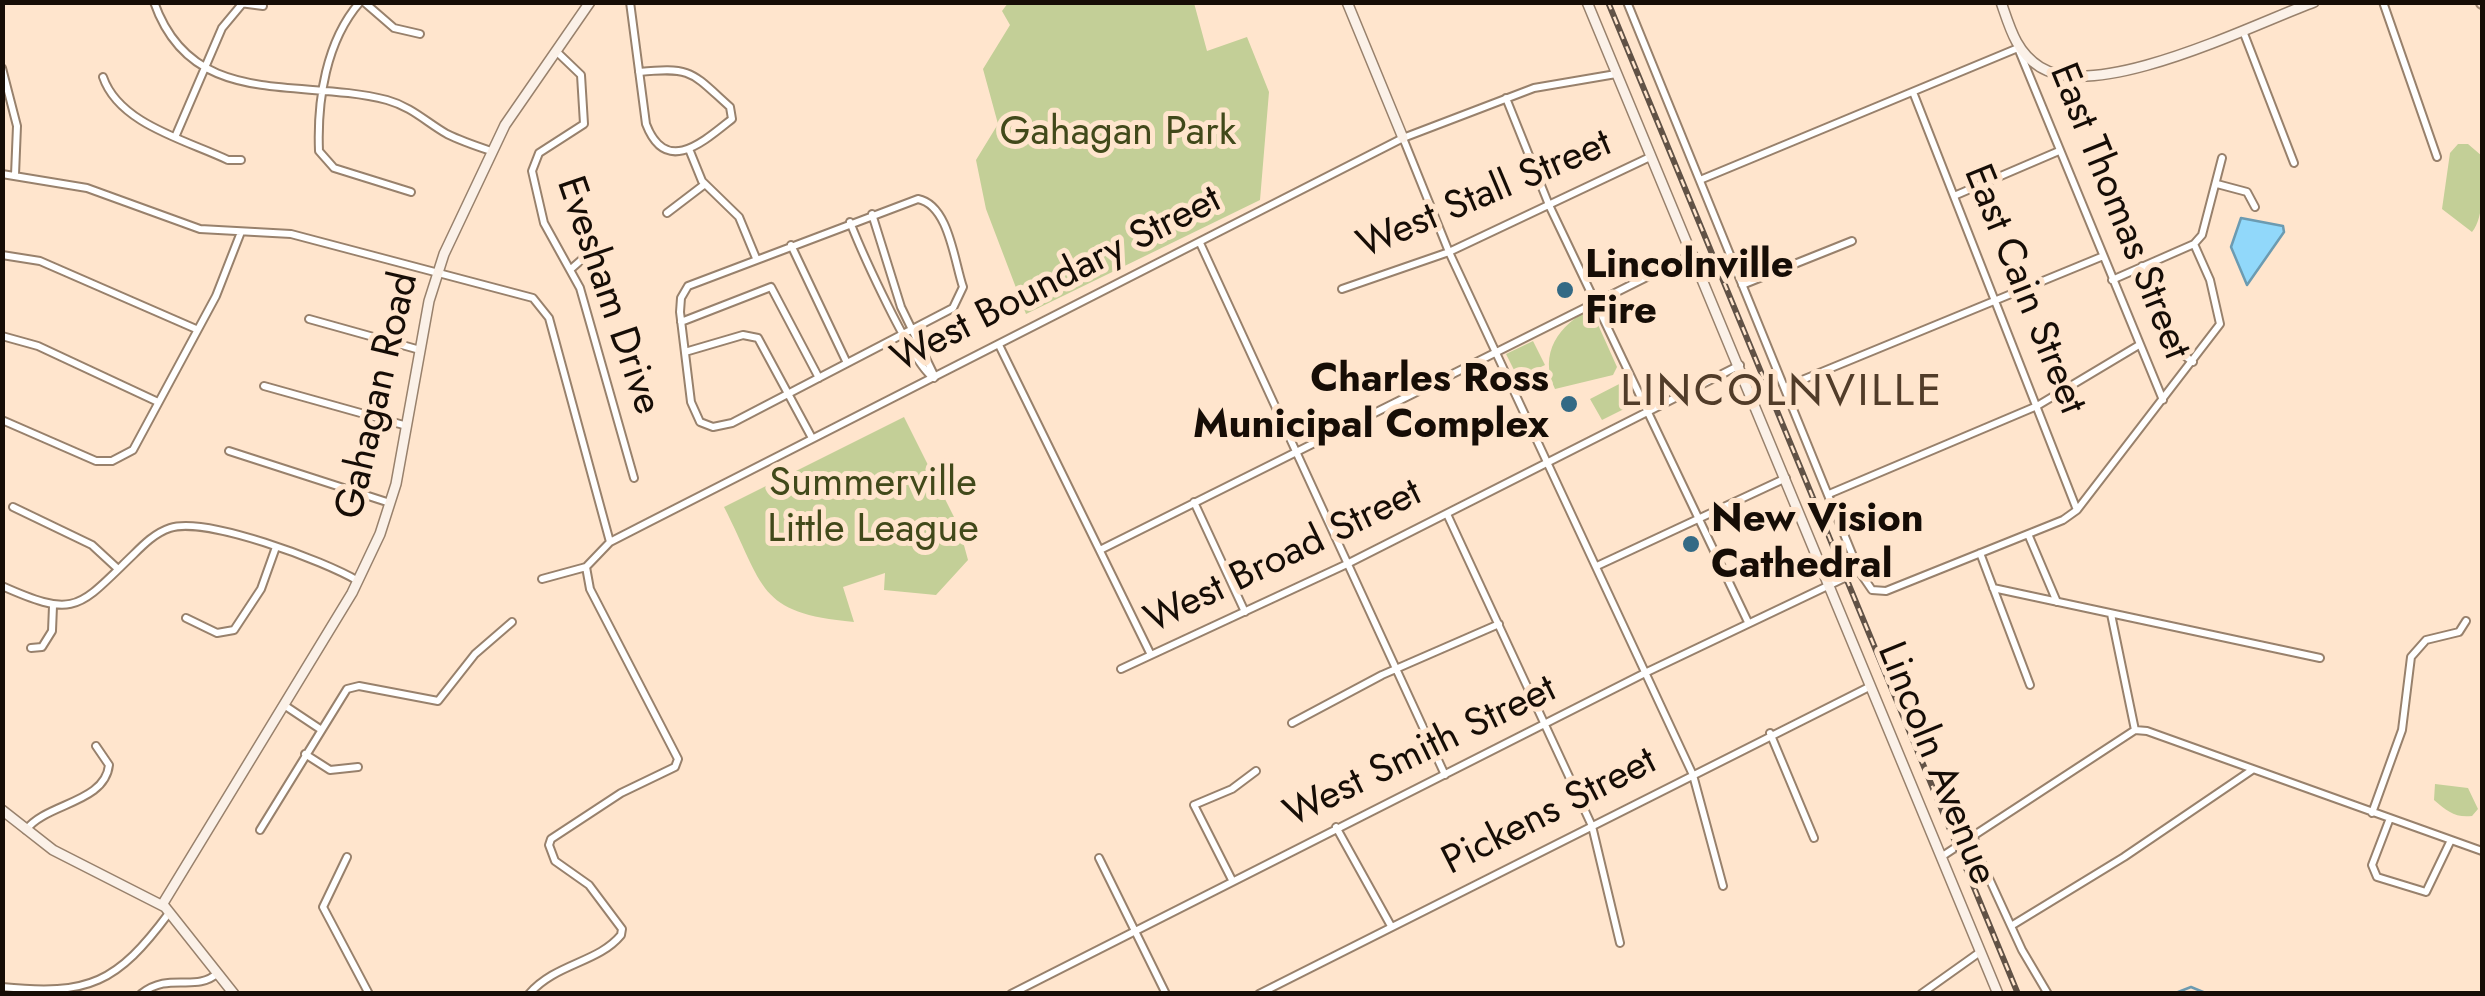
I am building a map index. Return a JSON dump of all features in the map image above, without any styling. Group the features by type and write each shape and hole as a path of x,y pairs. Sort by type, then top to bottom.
{"street":[{"path":"154,2 176,48 206,68 240,80 389,101 421,114 446,133 490,151"},
{"path":"412,192 334,168 325,161 318,144 336,31 362,2 394,28 420,34"},
{"name":"Gahagan Road","path":"166,909 282,704 358,581 390,503 438,273 490,151 590,2"},
{"path":"1348,2 1448,252 1693,775 1723,886"},
{"name":"Lincoln Avenue","path":"1587,2 1741,365 1998,994"},
{"path":"1626,2 1859,571 1866,584 1880,593 2028,534 2077,510 2220,324 2194,244"},
{"path":"2002,2 2018,48 2040,67 2079,78 2174,54 2314,2"},
{"path":"2383,2 2437,157"},
{"path":"176,135 230,15 240,3 263,6"},
{"path":"629,4 639,72 651,138 671,151 690,149 732,119 730,107 684,69 639,72"},
{"path":"2242,30 2294,163"},
{"path":"1700,180 2018,48"},
{"name":"East Thomas Street","path":"2018,48 2162,400"},
{"name":"Evesham Drive","path":"556,50 581,75 584,124 540,152 532,171 544,223 572,269 634,478"},
{"path":"2,68 17,126 16,176"},
{"name":"West Boundary Street","path":"586,567 610,542 1403,138 1534,88 1616,74"},
{"path":"103,76 109,94 123,109 228,160 241,160"},
{"name":"East Cain Street","path":"1913,92 2077,510"},
{"path":"1506,98 1549,204 1748,622"},
{"path":"690,149 705,184 739,216 756,258"},
{"path":"1954,196 2059,151"},
{"name":"West Stall Street","path":"1342,289 1448,252 1650,157"},
{"path":"2112,280 2194,244 2202,236 2222,158"},
{"path":"2,174 87,188 200,229 269,231 522,294 543,306 610,542"},
{"path":"668,213 705,184"},
{"path":"2217,184 2247,192 2255,207"},
{"path":"918,199 934,205 940,217 962,288 961,298 953,308 732,422 707,426 693,413 680,298 688,286 756,258 918,199"},
{"path":"872,214 908,332"},
{"path":"850,222 926,373 935,378"},
{"path":"2,420 89,459 112,461 137,444 216,296 242,231"},
{"path":"1742,285 1852,241"},
{"path":"1200,243 1445,775"},
{"path":"790,245 847,364"},
{"path":"572,269 596,247"},
{"path":"1102,549 1694,253"},
{"path":"2,255 40,261 196,329"},
{"path":"1784,387 2102,257"},
{"path":"872,270 888,265"},
{"path":"2142,266 2177,350 2191,364"},
{"path":"681,322 772,288 819,378"},
{"path":"309,318 420,350"},
{"path":"685,352 743,335 754,337 764,345 812,438"},
{"path":"2,336 54,353 158,402"},
{"path":"1829,494 2037,406 2139,345"},
{"path":"1000,346 1151,655"},
{"name":"West Broad Street","path":"1120,669 1347,564 1741,365"},
{"path":"264,386 407,426"},
{"path":"229,452 390,503"},
{"path":"1597,566 1786,478"},
{"path":"1194,502 1246,612"},
{"path":"13,507 92,546 118,569"},
{"path":"1446,514 1592,826 1620,943"},
{"path":"2,586 54,606 86,598 152,537 184,524 314,558 358,581"},
{"path":"2028,534 2058,602"},
{"path":"186,618 217,632 234,630 261,590 276,547"},
{"path":"1980,553 2030,685"},
{"path":"529,994 552,971 618,940 622,930 589,885 555,861 549,844 556,835 621,793 674,766 678,759 590,589 586,567 542,579"},
{"name":"West Smith Street","path":"1010,994 1647,672 1859,571"},
{"path":"1993,588 2320,658"},
{"path":"31,648 42,647 49,637 54,606"},
{"path":"2111,614 2134,730"},
{"path":"2372,812 2402,730 2411,657 2426,640 2459,632 2466,621"},
{"path":"260,830 344,691 354,686 428,701 443,699 469,661 512,622"},
{"path":"1292,723 1396,669 1500,624"},
{"name":"Pickens Street","path":"1258,994 1770,733 1870,687"},
{"path":"282,704 320,729"},
{"path":"1941,857 2134,730 2146,730 2482,851"},
{"path":"1770,733 1814,838"},
{"path":"26,831 37,818 91,792 105,779 109,764 96,746"},
{"path":"305,754 330,770 358,767"},
{"path":"2011,926 2124,857 2252,769"},
{"path":"1232,880 1194,805 1232,789 1256,771"},
{"path":"2,810 66,858 166,909 234,994"},
{"path":"2390,818 2372,866 2377,878 2426,892 2451,840"},
{"path":"1336,827 1391,926"},
{"path":"1974,836 1976,850 2011,926 2048,994"},
{"path":"347,856 323,907 369,994"},
{"path":"1099,858 1166,994"},
{"path":"2,986 87,988 124,965 166,909"},
{"path":"1920,994 1980,952"},
{"path":"141,994 168,980 202,983 218,973"}],"green space":[{"name":"Gahagan Park","path":"1008,3 1194,3 1207,51 1247,37 1269,92 1260,200 1026,314 986,209 976,160 998,124 983,69 1010,25 1002,11"},
{"path":"2458,144 2468,144 2482,156 2481,207 2472,232 2442,209 2450,153"},
{"path":"1591,309 1617,367 1613,375 1555,389 1550,376 1550,352 1569,323"},
{"path":"1533,341 1545,365 1518,378 1506,354"},
{"path":"1625,381 1636,403 1602,420 1590,399"},
{"name":"Summerville Little League","path":"904,417 959,527 968,560 936,595 884,590 885,573 843,587 854,622 822,618 781,603 757,576 724,507"},
{"path":"2435,784 2468,788 2478,809 2472,816 2447,810 2434,800"}],"water":[{"path":"2241,218 2283,226 2284,232 2247,285 2231,247"}],"waterway":[{"path":"2173,994 2191,987 2208,994"}],"railway":[{"path":"1608,2 2018,994"}],"place":[{"name":"Lincolnville Fire","path":"1565,290"},
{"name":"Charles Ross Municipal Complex","path":"1569,404"},
{"name":"New Vision Cathedral","path":"1691,544"}],"district":[{"name":"LINCOLNVILLE","path":"1782,394"}]}
